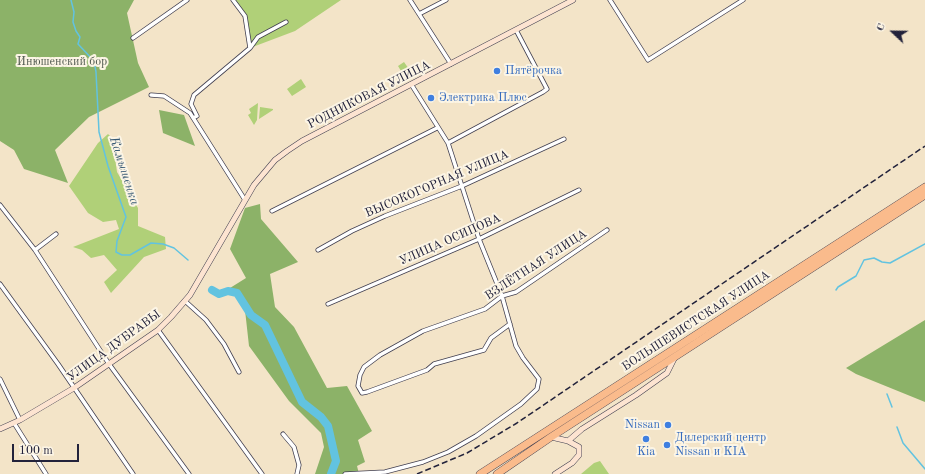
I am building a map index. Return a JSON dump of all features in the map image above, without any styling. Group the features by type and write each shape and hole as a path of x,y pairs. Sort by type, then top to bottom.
{"highway":[{"name":"БОЛЬШЕВИСТСКАЯ УЛИЦА","path":"480,474 925,187"},
{"name":"БОЛЬШЕВИСТСКАЯ УЛИЦА","path":"497,474 551,437 925,195"}],"street":[{"path":"133,38 187,0"},
{"path":"233,0 245,16 250,48"},
{"path":"410,0 451,64"},
{"path":"419,14 446,0"},
{"name":"РОДНИКОВАЯ УЛИЦА","path":"216,252 244,200 262,174 275,160 287,151 411,84 573,0"},
{"path":"610,0 648,60 737,1 743,0"},
{"path":"193,118 197,116 191,104 194,96 250,48 258,37 286,22"},
{"path":"448,143 543,92 547,88 516,30"},
{"path":"345,474 385,472 423,462 448,452 476,436 521,404 537,389 539,379 520,352 502,296 479,239 448,143 437,128 411,84"},
{"path":"151,95 164,96 182,107 193,118 244,200"},
{"path":"272,211 437,128"},
{"name":"ВЫСОКОГОРНАЯ УЛИЦА","path":"318,250 352,231 384,216 462,186 564,139"},
{"name":"УЛИЦА ОСИПОВА","path":"328,304 479,239 579,190"},
{"path":"0,205 35,250 109,364 189,474"},
{"name":"ВЗЛЁТНАЯ УЛИЦА","path":"510,324 491,338 484,350 434,364 427,370 367,392 362,393 358,386 360,375 364,367 380,356 423,331 485,309 502,296 516,292 607,230"},
{"path":"35,250 56,234"},
{"name":"УЛИЦА ДУБРАВЫ","path":"0,429 20,420 74,388 158,330 185,301 216,252"},
{"path":"0,284 58,364 133,474"},
{"path":"185,301 206,320 224,344 240,372"},
{"path":"158,330 262,474"},
{"path":"568,441 582,429 636,396 667,373 676,357"},
{"path":"0,378 20,420"},
{"path":"14,423 46,474"},
{"path":"283,434 294,447 299,465 297,474"},
{"path":"551,437 568,441 579,447 579,455 572,463 555,474"}],"green space":[{"name":"Инюшенский бор","path":"0,0 134,0 127,13 138,63 149,87 89,117 55,150 68,183 24,169 14,150 0,141"},
{"path":"233,0 341,0 295,31 250,48 245,16"},
{"path":"404,62 411,72 404,76 398,66"},
{"path":"301,79 306,87 292,96 287,89"},
{"path":"258,103 257,120 254,125 248,115 251,113 249,109"},
{"path":"260,107 273,109 273,110 259,119"},
{"path":"159,110 184,115 195,146 163,133"},
{"path":"108,134 112,138 117,172 138,208 138,226 165,237 166,249 144,257 111,293 104,282 117,270 104,255 91,258 82,250 73,247 119,229 116,220 103,222 88,213 69,186 98,143"},
{"path":"260,204 261,219 298,262 270,274 275,307 294,327 327,388 347,386 372,431 358,440 365,462 357,466 359,474 315,474 324,447 321,433 289,401 249,346 245,310 230,288 246,278 230,249 245,208"},
{"path":"925,320 925,402 856,374 846,368"},
{"path":"600,461 609,474 581,474 594,463"}],"waterway":[{"name":"Камышенка","path":"71,0 74,12 73,22 80,37 78,44 94,61 96,72 99,132 108,166 126,217 117,241 116,252 122,255 130,255 151,243 163,244 174,248 188,260"},
{"path":"836,290 838,287 856,276 864,260 874,258 882,262 890,263 925,244"},
{"name":"Камышенка","path":"212,290 219,294 228,291 237,293 251,315 265,325 302,402 321,417 328,426 336,461 331,474"},
{"path":"887,394 892,407"},
{"path":"897,427 903,443 925,469"}],"railway":[{"path":"417,474 467,453 517,423 925,146"}],"place":[{"name":"Пятёрочка","path":"497,71"},
{"name":"Электрика Плюс","path":"431,98"},
{"name":"Nissan","path":"668,425"},
{"name":"Kia","path":"646,439"},
{"name":"Дилерский центр Nissan и KIA","path":"667,445"}]}
